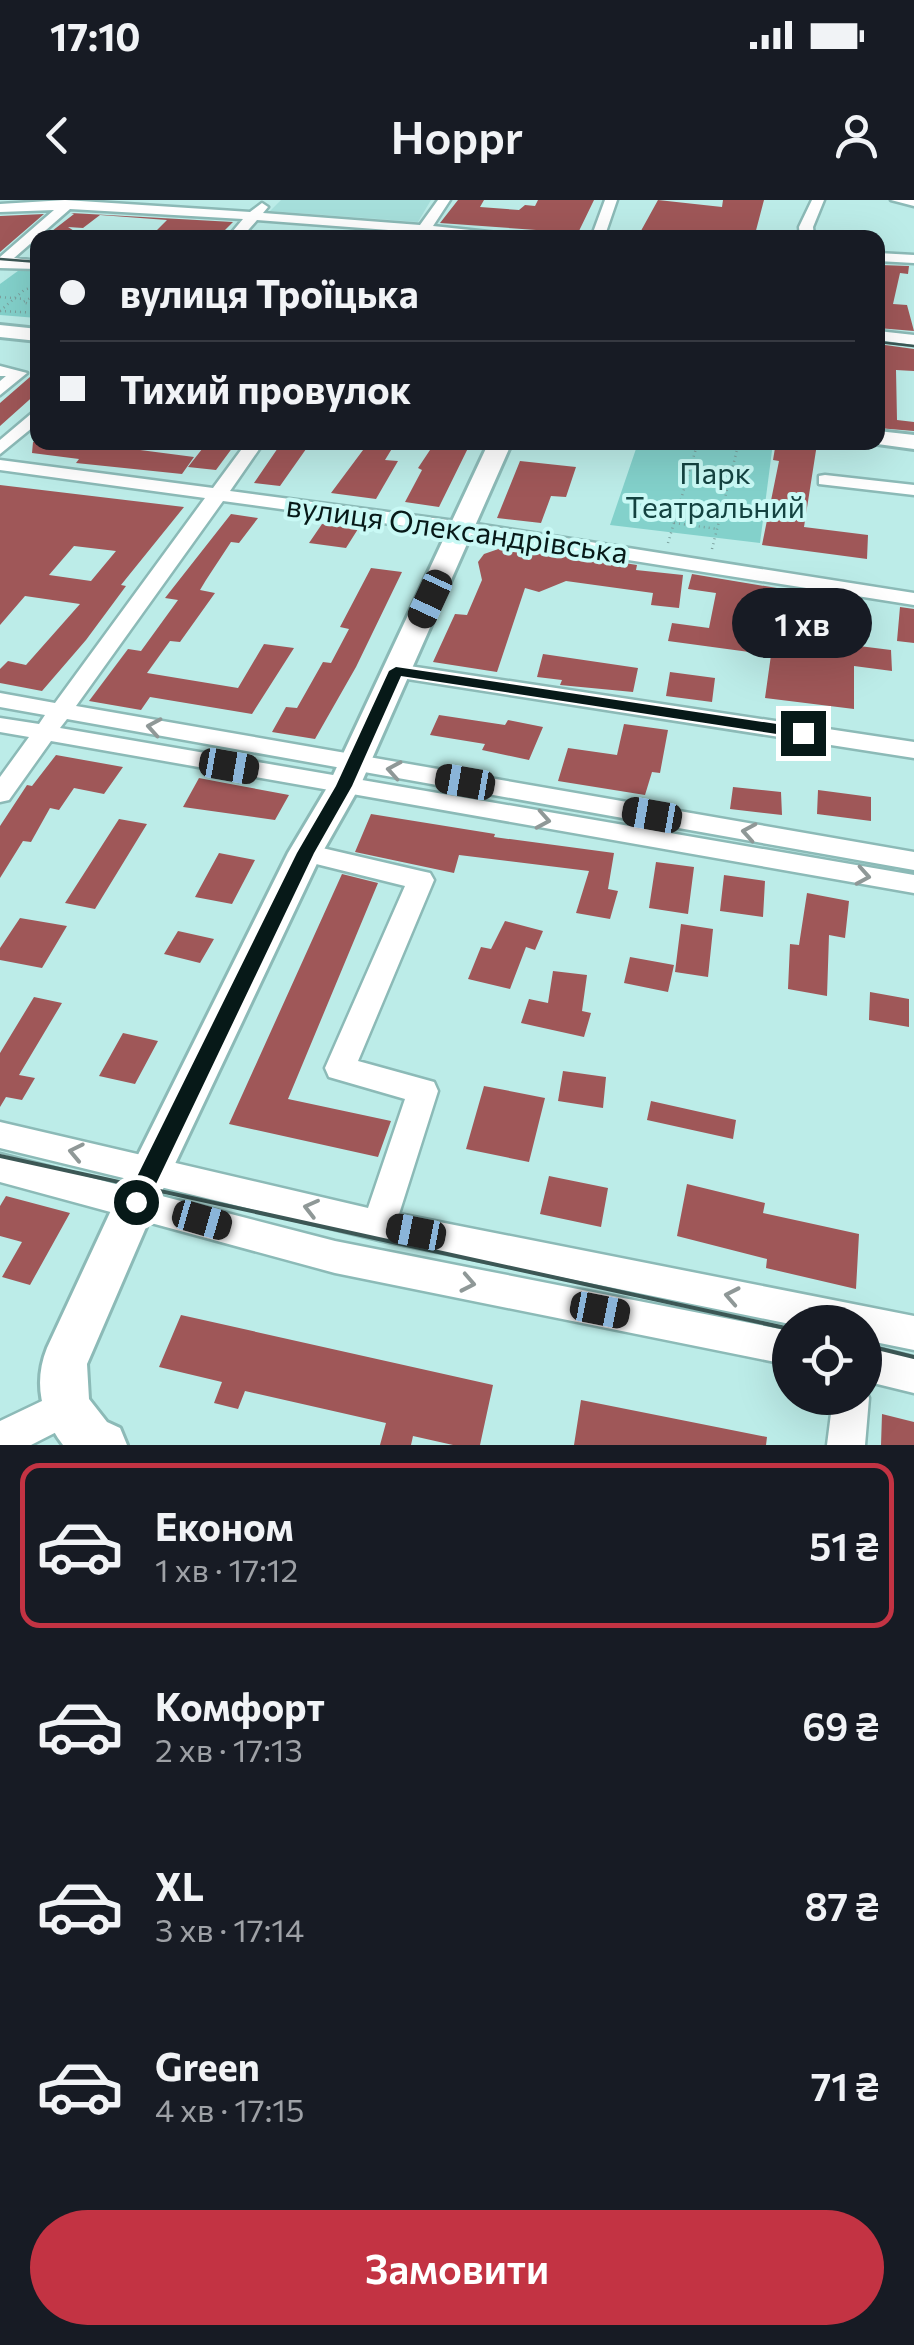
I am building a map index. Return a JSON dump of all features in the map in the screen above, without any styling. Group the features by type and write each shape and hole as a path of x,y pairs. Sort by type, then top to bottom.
{"main road":[{"path":"0,331 30,334"},
{"path":"885,436 914,439"},
{"path":"103,1445 90,1440 66,1408 64,1364 144,1185 305,853 348,774 498,450"}],"street":[{"path":"241,230 269,200"},
{"path":"423,230 444,200"},
{"path":"600,230 611,200"},
{"path":"806,230 818,200"},
{"path":"897,200 914,202"},
{"path":"37,230 69,202"},
{"path":"0,224 8,208 69,202 402,230"},
{"path":"3,260 30,236"},
{"path":"885,257 914,258"},
{"path":"3,260 30,262"},
{"path":"885,337 914,340"},
{"path":"885,346 914,348"},
{"path":"0,371 19,373 0,390"},
{"path":"0,404 30,410"},
{"path":"0,450 30,419"},
{"path":"0,794 250,450"},
{"name":"вулиця Олександрівська","path":"0,466 463,528 914,598"},
{"path":"825,480 914,490"},
{"path":"396,671 914,750"},
{"path":"0,700 62,710 348,774 914,884"},
{"path":"0,726 348,774 914,861"},
{"path":"305,853 421,880 340,1068 423,1091 379,1225"},
{"path":"0,1135 335,1256 772,1344"},
{"path":"0,1168 144,1185 379,1225 774,1305"},
{"path":"882,1327 914,1333"},
{"path":"882,1368 914,1375"},
{"path":"0,1441 66,1408"},
{"path":"846,1445 850,1415"}],"path":[{"path":"30,289 0,311 30,313"},
{"path":"0,297 30,297"},
{"path":"25,299 25,304 30,305"},
{"path":"666,547 696,450"},
{"path":"712,554 738,450"},
{"path":"678,510 721,516"},
{"path":"696,526 700,513"},
{"path":"674,523 718,529"}],"shaded area":[{"path":"281,200 431,200 418,222 270,211"}],"green space":[{"path":"22,268 30,269 30,317 0,315 0,284"},
{"name":"Парк Театральний","path":"636,450 772,450 760,543 610,525"}],"building":[{"path":"458,200 484,200 480,207 519,210 525,205 535,206 538,200 594,200 579,230 440,223"},
{"path":"658,200 722,207 723,200 764,200 756,230 641,230"},
{"path":"71,213 233,222 225,230 157,230 167,220 100,215 83,228 53,230 74,214"},
{"path":"44,214 0,252 0,216"},
{"path":"885,265 909,266 908,274 900,273 893,304 907,305 914,331 885,329"},
{"path":"885,345 914,349 914,371 896,370 897,420 914,422 914,431 885,429"},
{"path":"30,377 30,399 0,426 0,403"},
{"path":"140,450 194,457 182,474 76,463 79,459 32,453"},
{"path":"201,450 231,450 216,470 188,467"},
{"path":"277,450 305,450 280,486 254,483"},
{"path":"363,450 391,450 385,460 398,461 376,499 331,493"},
{"path":"430,450 467,450 439,507 405,502 422,470 418,468"},
{"path":"775,450 816,450 804,527 868,535 867,559 762,545 779,461 773,460"},
{"path":"520,461 576,467 566,497 551,496 541,523 497,518"},
{"path":"0,485 184,507 121,585 126,586 86,640 42,691 0,683 0,669 8,661 26,665 80,604 25,596 0,625","holes":["74,546 116,551 91,581 49,575"]},
{"path":"231,514 258,518 239,543 231,542 206,580 200,590 215,593 180,642 170,641 147,673 238,688 264,644 294,648 252,714 150,697 141,710 89,701 128,649 141,651 178,600 165,598"},
{"path":"322,524 358,529 346,548 309,543"},
{"path":"510,545 637,565 636,570 683,575 679,608 651,605 653,593 566,581 539,592 525,588 497,672 433,662 455,614 467,615 482,580 478,562 484,554"},
{"path":"371,568 402,572 356,667 315,739 272,732 286,707 297,708 323,662 331,663 349,629 340,627"},
{"path":"692,574 789,590 779,636 891,650 892,671 854,666 854,709 765,698 771,655 668,641 672,623 709,628 716,593 688,589"},
{"path":"900,607 914,609 914,643 897,641"},
{"path":"543,654 638,668 633,692 560,685 562,680 537,677"},
{"path":"670,672 715,678 712,702 666,696"},
{"path":"439,715 543,727 529,760 482,750 485,744 430,735"},
{"path":"624,724 668,730 660,773 652,772 645,795 558,781 568,748 617,755"},
{"path":"56,755 123,767 104,794 74,788 59,810 50,808 31,842 23,841 0,878 0,826 27,785 32,786"},
{"path":"199,778 289,795 275,820 183,807"},
{"path":"733,787 781,792 782,815 730,809"},
{"path":"818,790 871,797 871,821 817,814"},
{"path":"371,814 495,834 494,837 614,853 608,889 618,891 610,919 576,913 589,871 459,855 454,873 355,852"},
{"path":"119,819 147,824 95,909 65,903"},
{"path":"219,853 255,860 232,904 195,897"},
{"path":"656,862 694,867 688,914 649,908"},
{"path":"342,874 378,883 288,1099 391,1121 378,1157 229,1124"},
{"path":"724,875 765,881 763,917 720,911"},
{"path":"807,893 849,901 845,938 829,935 827,996 788,989 790,944 799,945"},
{"path":"20,918 67,926 42,968 0,960 0,948"},
{"path":"505,921 543,931 535,950 526,947 510,989 468,979 481,947 491,949"},
{"path":"681,924 713,929 708,977 675,972"},
{"path":"178,931 214,939 200,963 164,954"},
{"path":"630,957 674,965 668,992 624,983"},
{"path":"553,971 587,975 582,1011 591,1013 584,1037 521,1023 529,999 548,1003"},
{"path":"870,992 909,999 909,1027 869,1020"},
{"path":"34,997 62,1003 19,1075 35,1078 22,1100 6,1097 0,1107 0,1053"},
{"path":"123,1033 158,1041 135,1084 99,1076"},
{"path":"563,1071 606,1077 603,1108 558,1101"},
{"path":"484,1086 545,1098 529,1162 466,1149"},
{"path":"651,1101 736,1120 733,1139 647,1120"},
{"path":"549,1176 608,1188 601,1227 540,1214"},
{"path":"687,1184 765,1203 763,1213 859,1234 856,1289 766,1268 767,1259 677,1236"},
{"path":"6,1196 70,1213 30,1285 2,1277 22,1242 0,1236 0,1206"},
{"path":"181,1315 493,1385 480,1445 453,1445 413,1436 411,1445 380,1445 386,1423 245,1391 238,1409 214,1403 222,1382 159,1367"},
{"path":"581,1400 767,1437 766,1445 574,1445"},
{"path":"882,1414 914,1422 914,1445 881,1445"}],"tram line":[{"path":"0,259 30,261"},
{"path":"885,343 914,346"},
{"path":"0,1156 772,1325"},
{"path":"882,1349 914,1357"}],"route":[{"path":"136,1202 305,853 344,786 396,671 803,733"}]}
